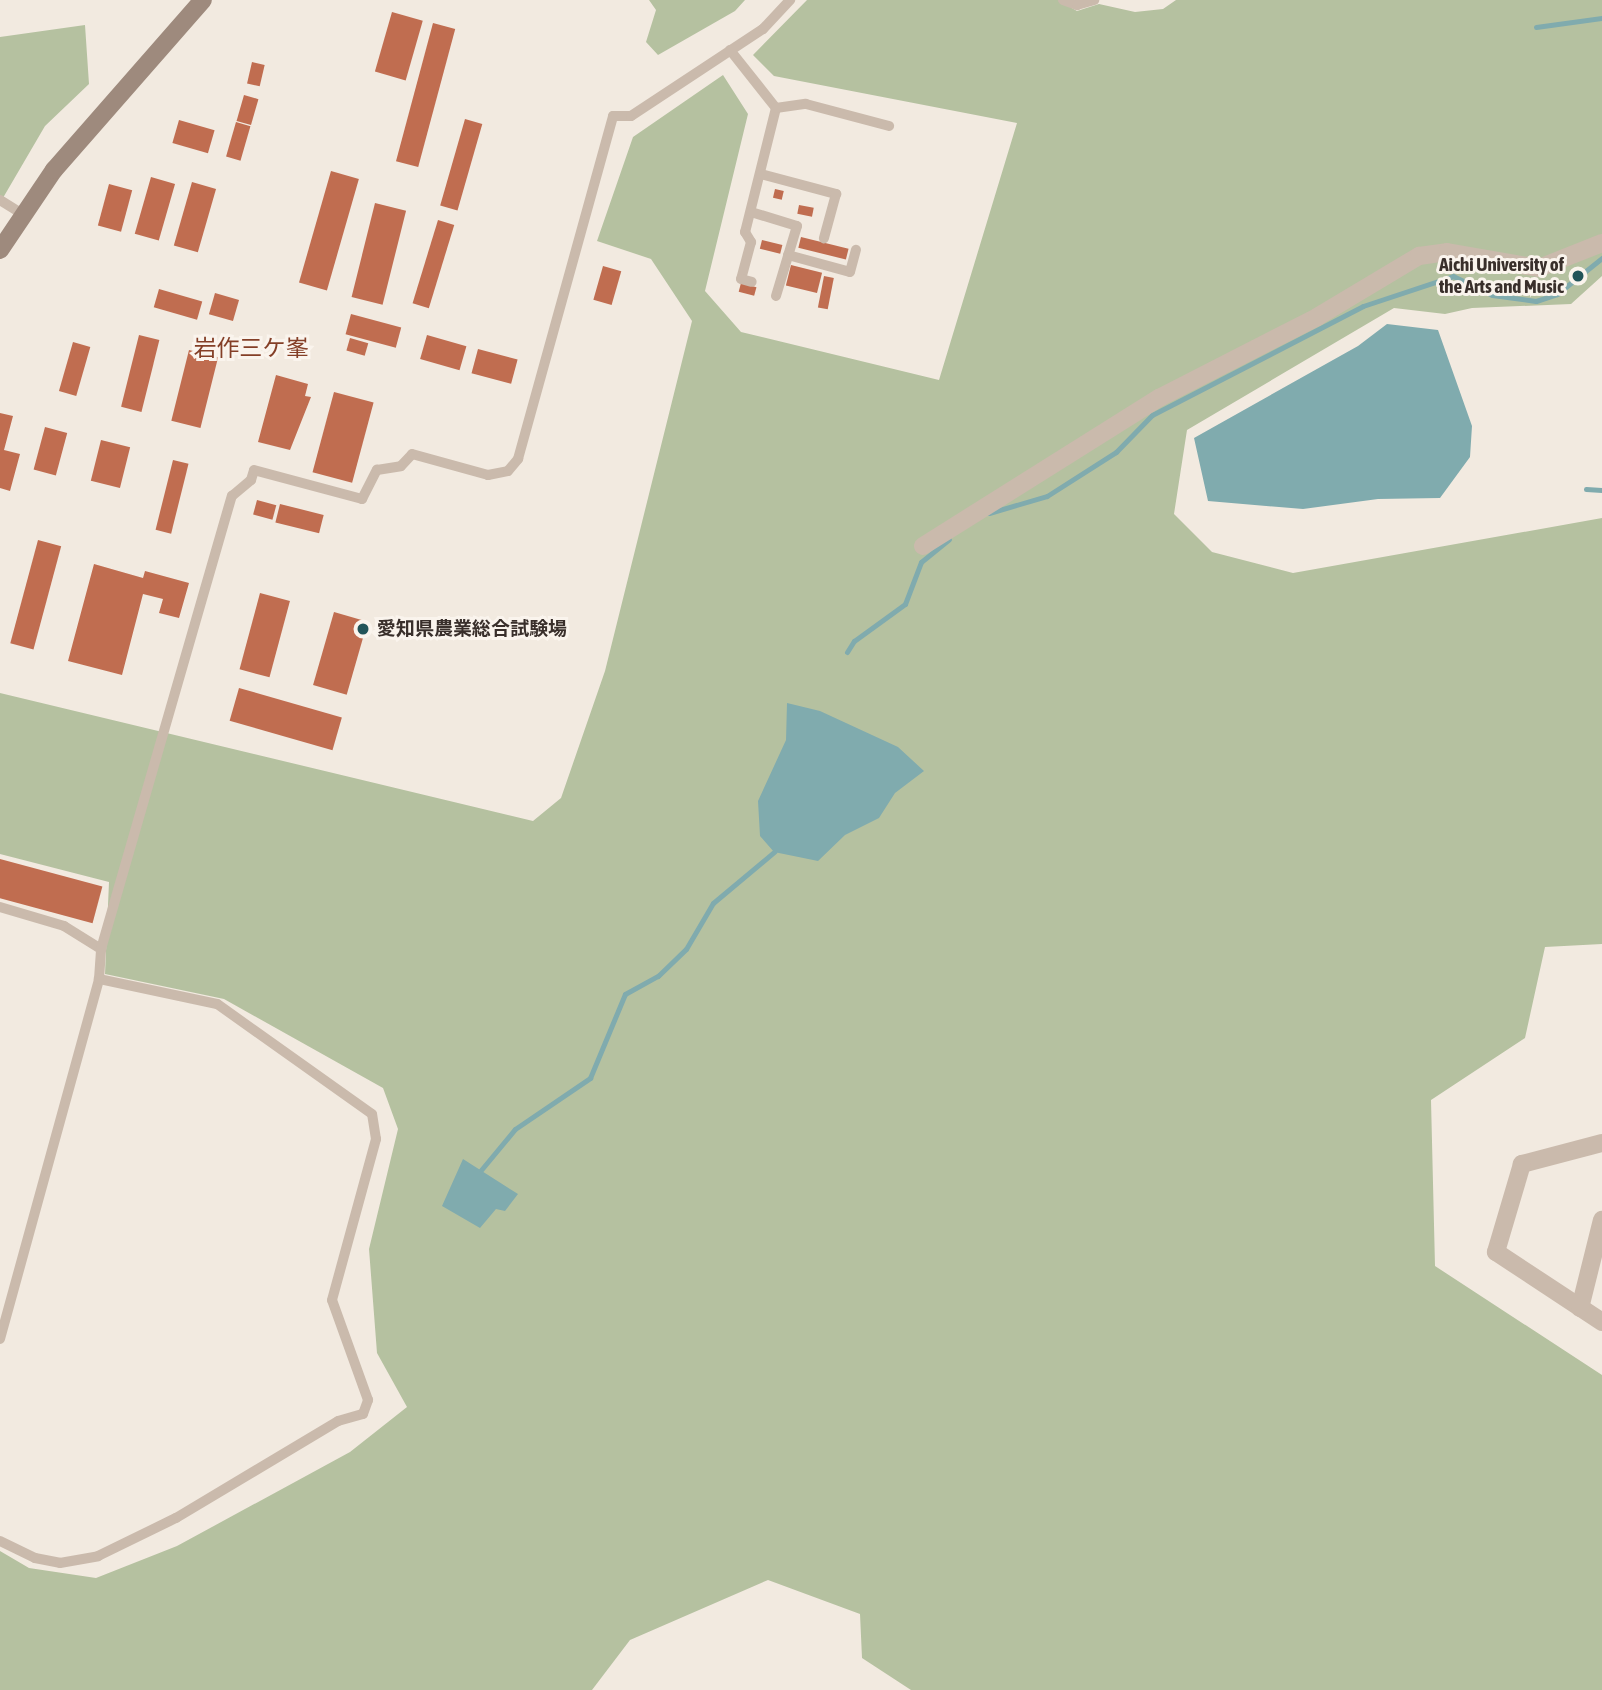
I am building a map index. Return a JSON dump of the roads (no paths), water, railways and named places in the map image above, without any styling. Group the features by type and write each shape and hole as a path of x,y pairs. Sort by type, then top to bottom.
{"street":[{"path":"0,250 22,215 112,100 204,0"},
{"path":"923,546 1159,398 1317,317 1419,256 1447,252 1539,268 1602,243"},
{"path":"1602,1143 1522,1164 1496,1252 1602,1322"},
{"path":"1580,1308 1602,1220"}],"lane":[{"path":"0,1339 99,979 100,949 232,496 251,480 254,470 362,499 377,470 401,466 412,454 488,475 508,471 518,459 613,116 631,116 763,29 790,0"},
{"path":"1063,0 1077,5 1094,0"},
{"path":"730,50 776,108"},
{"path":"776,108 806,104 890,126"},
{"path":"752,282 741,279 751,242 745,232 776,108"},
{"path":"761,174 836,194 824,237"},
{"path":"0,200 22,215"},
{"path":"751,212 797,226 776,296"},
{"path":"788,255 850,272 856,250"},
{"path":"0,906 64,926 100,949"},
{"path":"0,1541 35,1558 60,1563 98,1556 176,1518 338,1420 363,1414 368,1400 332,1300 376,1139 372,1114 217,1004 99,979"}],"water":[{"path":"1387,324 1438,330 1472,426 1470,457 1440,498 1378,499 1303,509 1208,501 1194,438 1358,346"},
{"path":"787,703 820,711 898,747 924,771 895,793 879,818 845,835 818,861 774,852 760,836 758,801 786,740"},
{"path":"463,1159 518,1194 505,1211 496,1209 480,1228 442,1206"}],"waterway":[{"path":"1536,27 1602,18"},
{"path":"989,513 1047,496 1116,452 1152,415 1363,306 1453,276 1492,295 1536,301 1557,294 1602,258"},
{"path":"1586,489 1602,490"},
{"path":"847,652 854,641 905,604 921,562 949,539"},
{"path":"481,1170 515,1129 590,1078 625,994 658,976 686,949 713,903 774,852"}],"place":[{"name":"Aichi University of the Arts and Music","path":"1578,276"},
{"name":"愛知県農業総合試験場","path":"363,629"}],"district":[{"name":"岩作三ケ峯","path":"251,348"}]}
